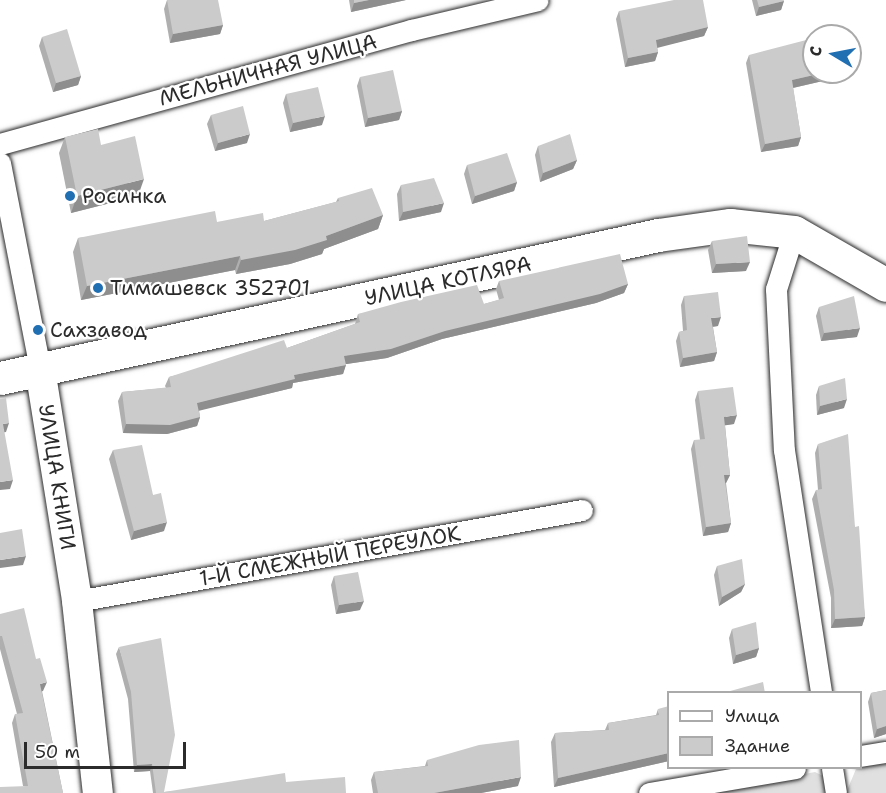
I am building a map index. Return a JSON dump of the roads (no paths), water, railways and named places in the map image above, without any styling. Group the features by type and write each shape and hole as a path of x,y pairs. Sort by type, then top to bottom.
{"main road":[{"name":"УЛИЦА КОТЛЯРА","path":"0,378 658,235 730,225 794,232 886,285"}],"street":[{"name":"МЕЛЬНИЧНАЯ УЛИЦА","path":"0,144 411,30 538,0"},
{"name":"УЛИЦА КНИГИ","path":"0,163 40,369 77,601 98,793"},
{"path":"794,232 776,289 784,450 821,691"},
{"name":"1-Й СМЕЖНЫЙ ПЕРЕУЛОК","path":"77,601 582,510"},
{"path":"862,756 886,752"},
{"path":"649,793 789,769"},
{"path":"832,769 836,793"}],"place":[{"name":"Росинка","path":"70,196"},
{"name":"Тимашевск 352701","path":"98,288"},
{"name":"Сахзавод","path":"38,330"}]}
